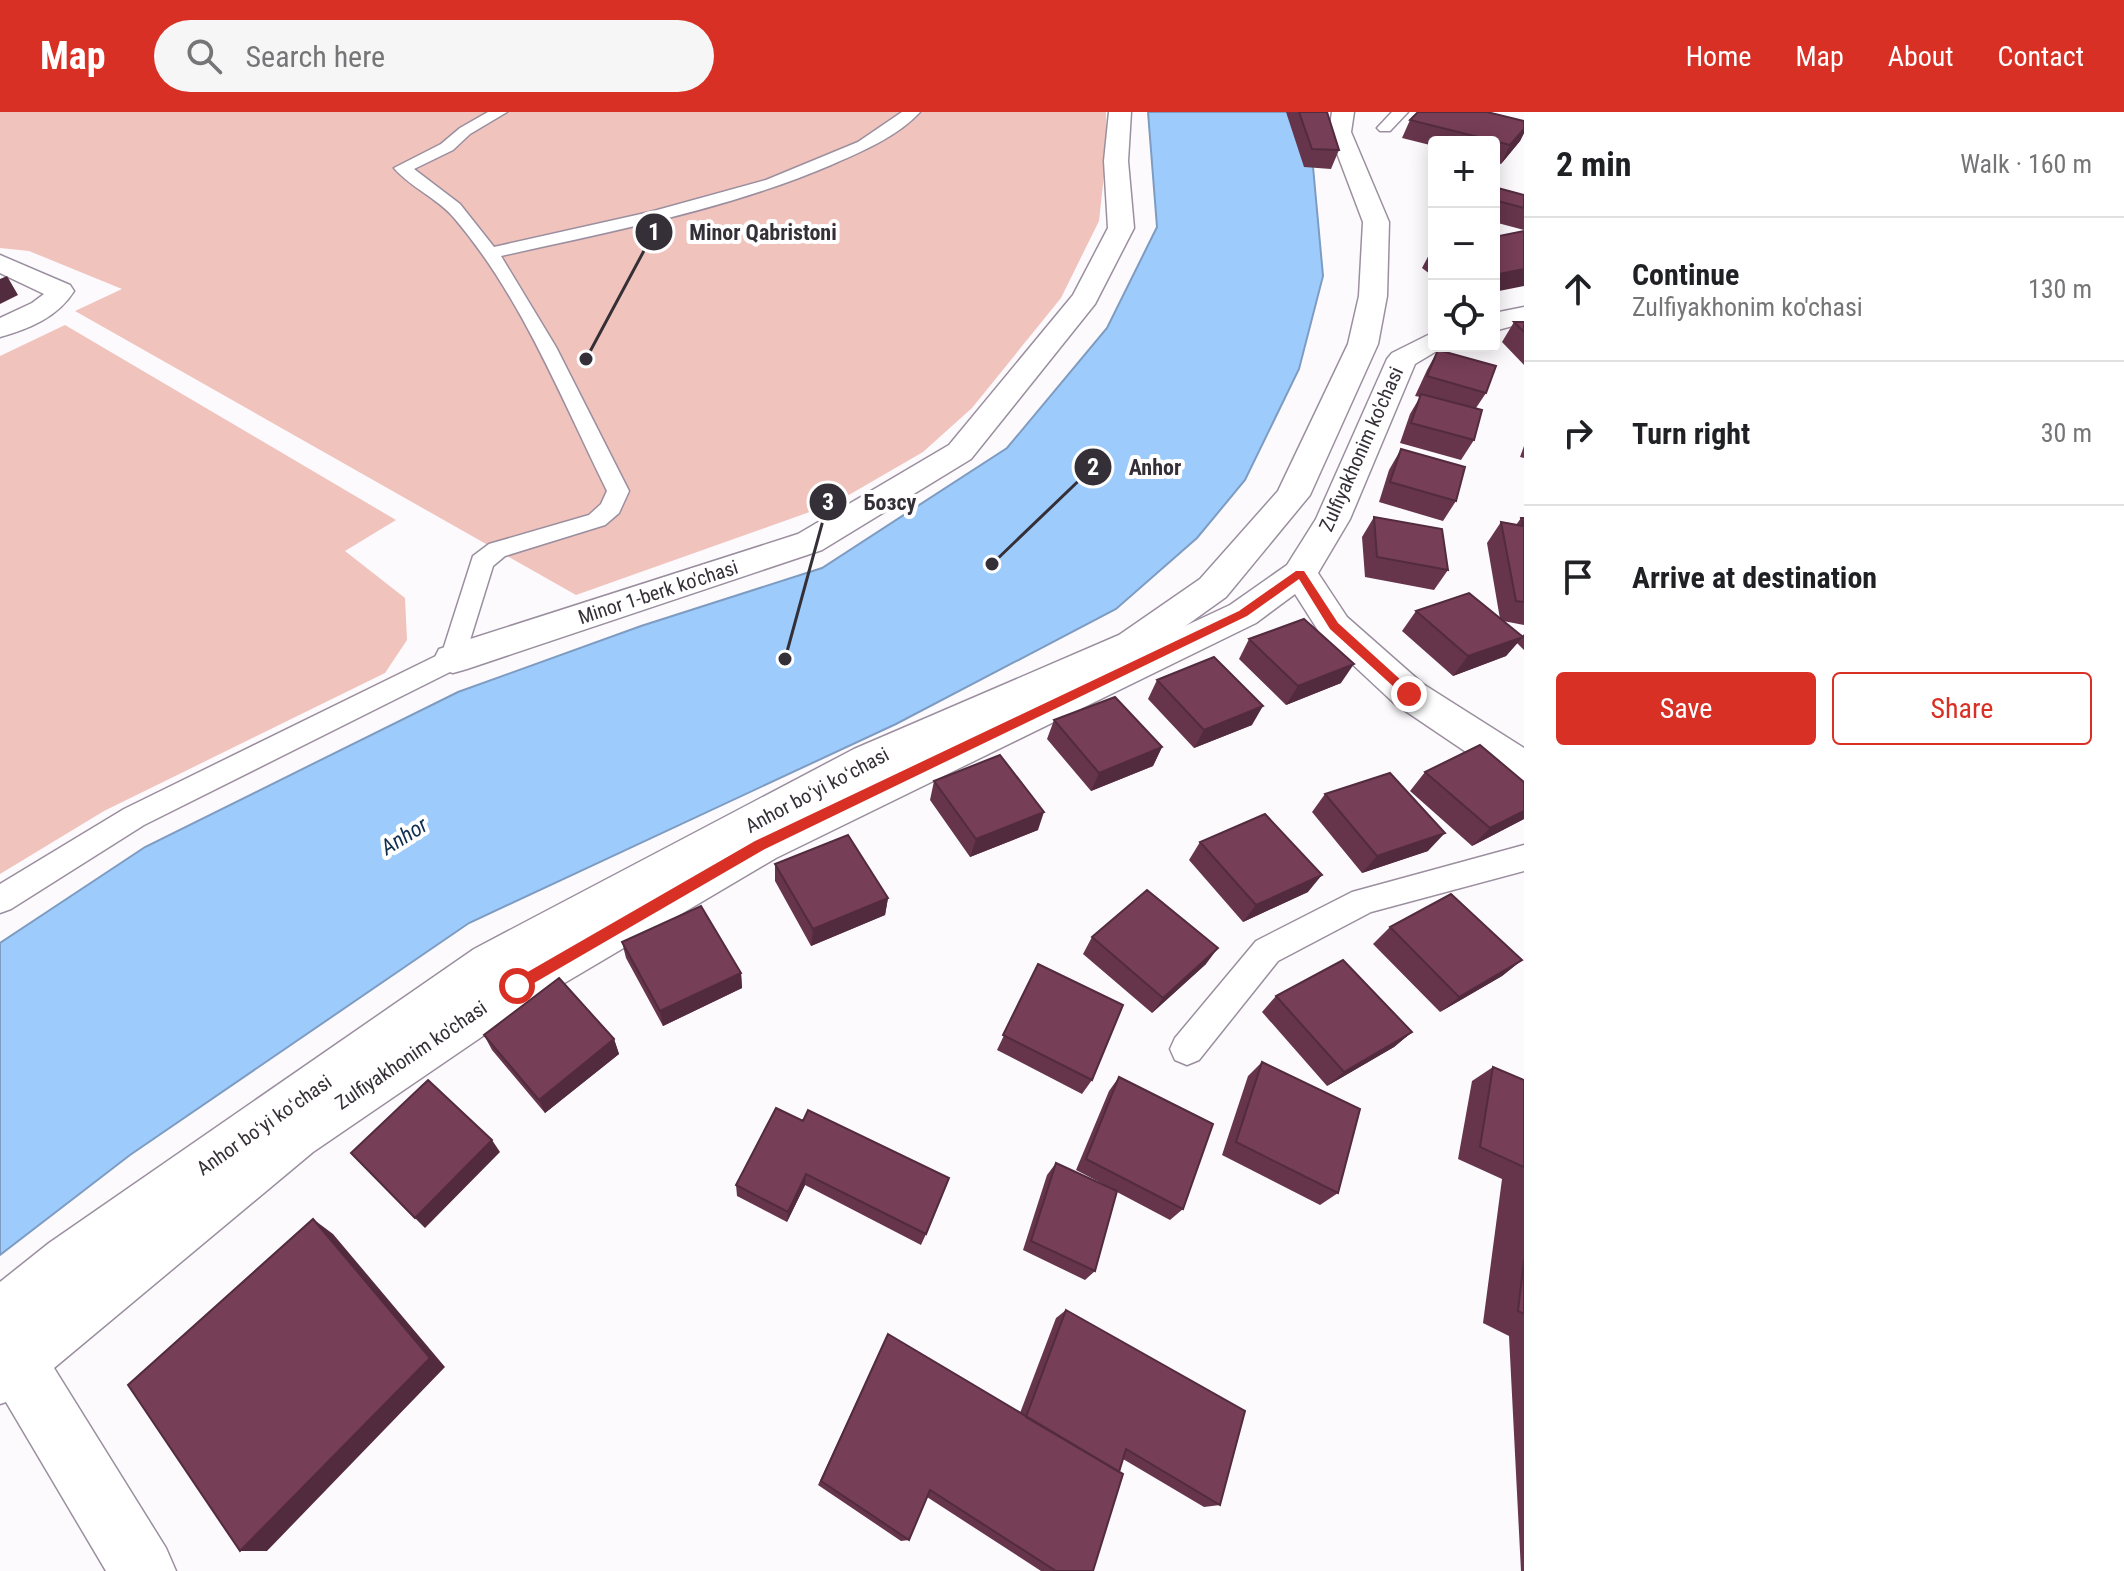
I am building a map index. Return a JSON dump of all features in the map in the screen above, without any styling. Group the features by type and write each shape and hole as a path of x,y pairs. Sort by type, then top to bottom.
{"street":[{"name":"Minor 1-berk ko'chasi","path":"453,659 810,542 960,452 1085,298 1121,228 1116,161 1120,112"},
{"name":"Anhor boʻyi koʻchasi","path":"5,1351 69,1263 491,964 869,760 1132,645 1213,588 1293,495 1363,344 1373,296 1376,222 1340,132 1343,112"},
{"path":"0,263 60,291 56,298 0,328"},
{"path":"1500,321 1524,315"},
{"name":"Zulfiyakhonim ko'chasi","path":"5,1351 294,1134 517,986 760,845 1243,614 1300,573 1333,519 1402,359 1428,344"},
{"path":"1300,573 1334,626 1409,694 1524,769"},
{"path":"5,1351 143,1571"}],"lane":[{"path":"453,659 482,562 497,550 597,520 611,508 618,491 540,336 490,253 458,211 402,168 447,147 465,131 499,112"},
{"path":"490,253 653,217 772,184 864,145 912,112"},
{"path":"1385,128 1400,112"},
{"name":"Minor 1-berk ko'chasi","path":"0,900 134,817 453,659"},
{"path":"1187,1049 1267,951 1363,901 1524,858"}],"shaded area":[{"path":"0,112 1106,112 1107,148 1099,221 1061,298 972,408 923,452 835,503 576,595 75,311 122,289 29,251 0,248"},
{"path":"65,325 396,520 345,551 405,598 407,640 385,673 104,811 0,874 0,356"}],"water":[{"path":"1148,112 1308,112 1323,276 1299,369 1245,480 1197,538 1116,609 896,724 469,923 130,1155 0,1255 0,943 145,847 458,692 641,626 822,568 1007,448 1107,328 1157,227"}],"building":[{"path":"1299,112 1327,112 1339,150 1312,149"},
{"path":"1418,112 1487,112 1524,121 1524,129 1510,145 1500,142 1500,136 1474,136 1410,120"},
{"path":"1500,189 1524,195 1524,208 1500,202"},
{"path":"1524,231 1524,269 1500,274 1500,236"},
{"path":"1514,322 1524,322 1524,332"},
{"path":"1437,352 1496,366 1486,393 1427,376"},
{"path":"1421,394 1482,410 1474,440 1411,423"},
{"path":"1401,449 1465,467 1456,501 1390,482"},
{"path":"1374,517 1442,529 1448,570 1377,557"},
{"path":"1521,518 1524,518 1524,602 1516,601 1501,522 1523,526"},
{"path":"1469,593 1523,637 1468,656 1416,611"},
{"path":"1304,619 1354,664 1298,686 1249,639"},
{"path":"1214,657 1263,706 1204,730 1157,680"},
{"path":"1115,697 1162,747 1099,773 1054,720"},
{"path":"1480,745 1524,782 1524,811 1490,828 1425,772"},
{"path":"1000,755 1044,812 976,839 934,781"},
{"path":"1390,773 1445,833 1377,856 1325,794"},
{"path":"1265,814 1322,875 1256,905 1200,842"},
{"path":"848,835 888,898 813,929 775,864"},
{"path":"1147,890 1218,948 1163,998 1092,937"},
{"path":"1451,894 1522,960 1459,997 1390,927"},
{"path":"701,906 741,973 660,1011 622,942"},
{"path":"1343,960 1412,1032 1344,1072 1276,996"},
{"path":"1038,964 1123,1005 1092,1080 1003,1035"},
{"path":"559,978 614,1039 539,1100 484,1035"},
{"path":"1262,1062 1360,1109 1338,1193 1236,1142"},
{"path":"1493,1067 1524,1080 1524,1167 1480,1147"},
{"path":"1119,1077 1213,1124 1183,1209 1086,1159"},
{"path":"428,1080 492,1140 415,1218 351,1153"},
{"path":"776,1108 803,1121 808,1110 949,1178 926,1234 806,1174 788,1212 736,1185"},
{"path":"1056,1163 1117,1191 1095,1271 1031,1241"},
{"path":"313,1219 430,1358 240,1551 128,1385"},
{"path":"1524,1260 1524,1314 1518,1311"},
{"path":"1066,1310 1245,1411 1220,1505 1126,1449 1119,1472 1026,1417"},
{"path":"888,1334 1123,1474 1093,1571 1056,1571 930,1490 909,1540 821,1481"}],"place":[{"name":"Minor Qabristoni","path":"586,359"},
{"name":"Anhor","path":"992,564"},
{"name":"Бозсу","path":"785,659"}],"route":[{"path":"517,986 760,845 1243,614 1300,573 1334,626 1409,694"}]}
